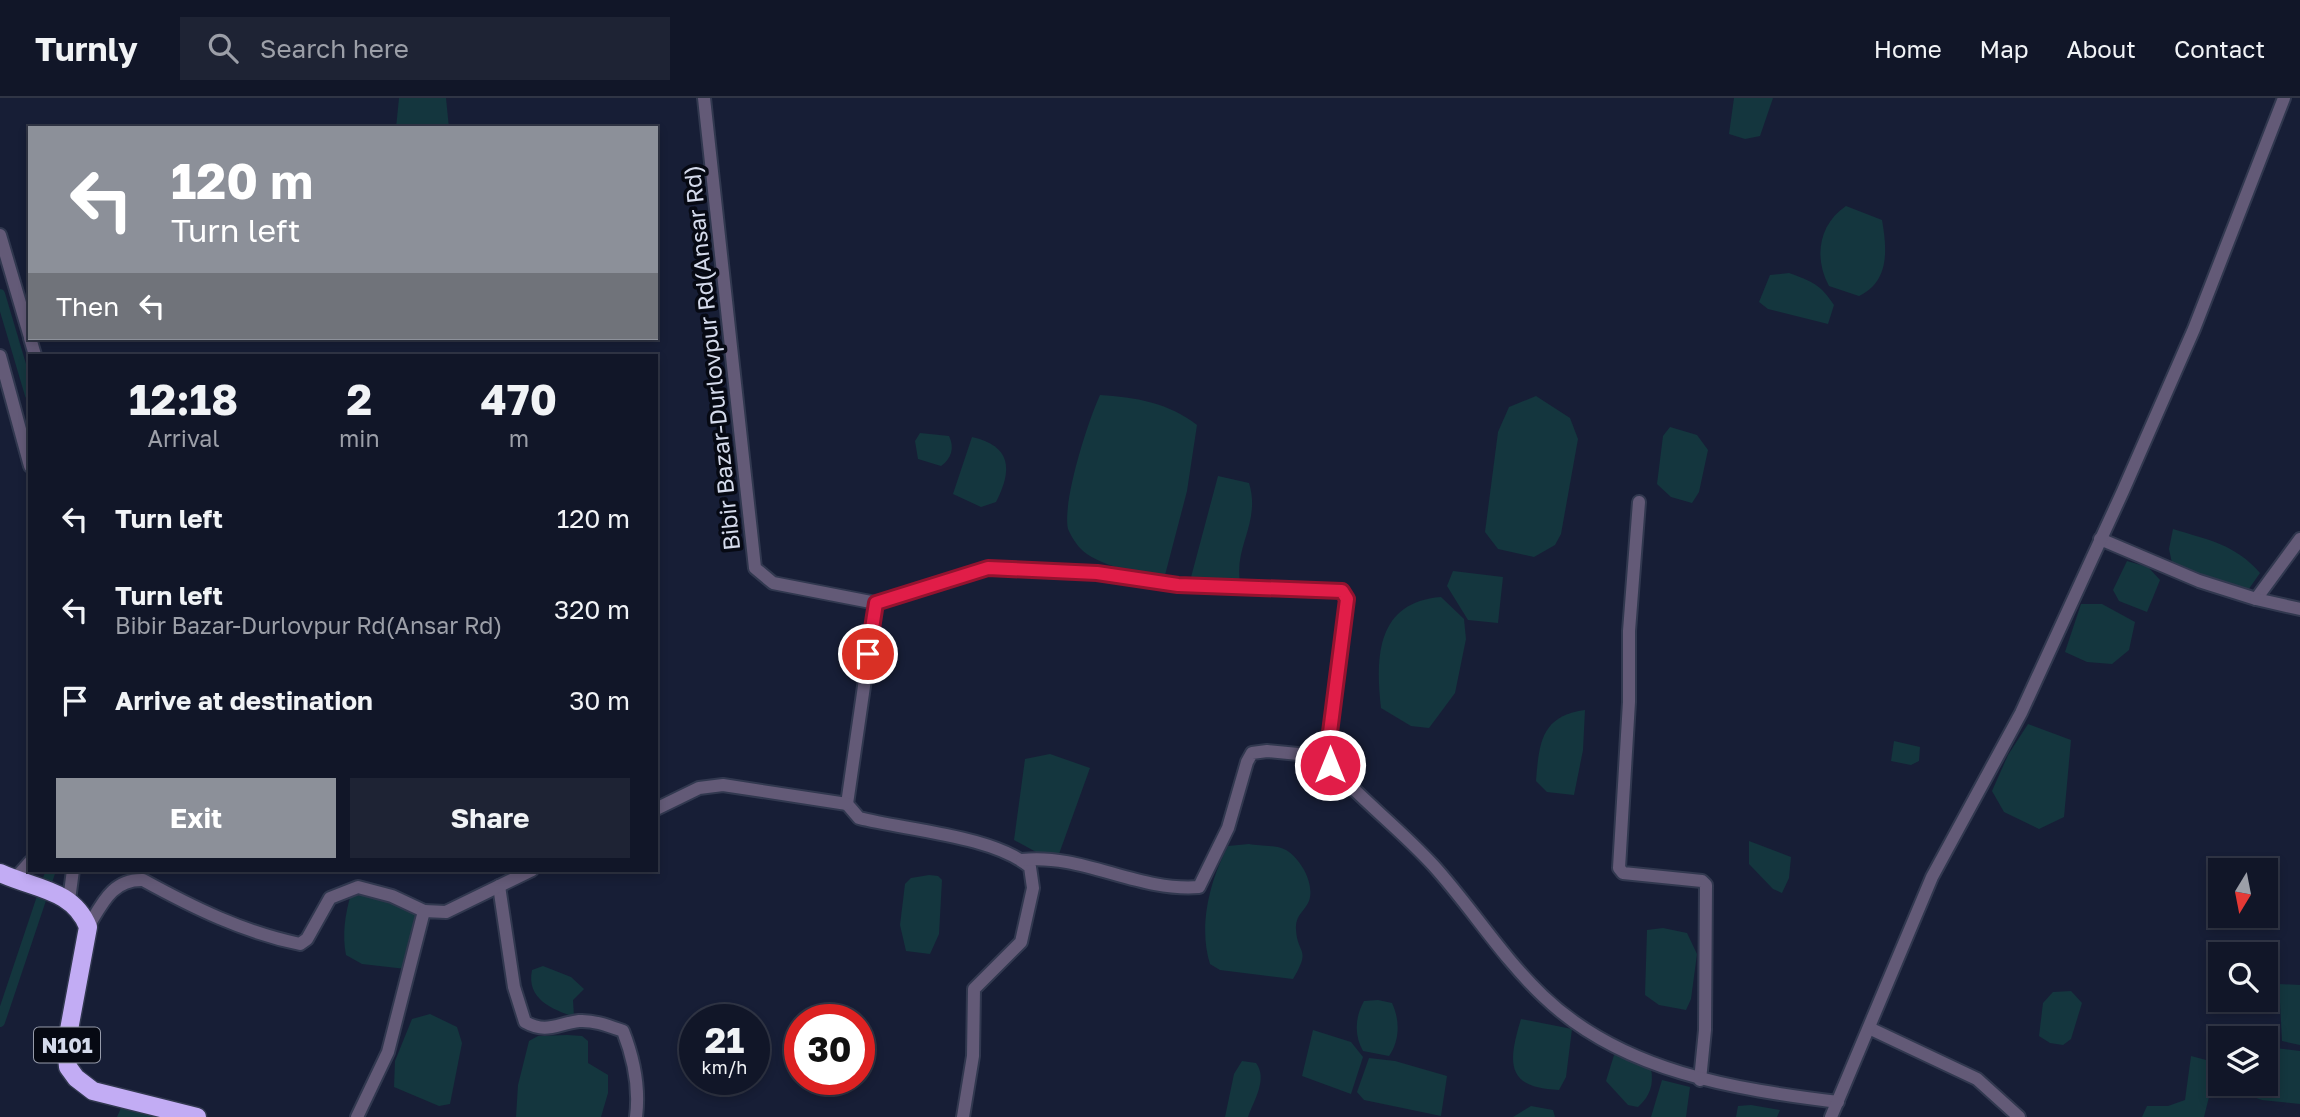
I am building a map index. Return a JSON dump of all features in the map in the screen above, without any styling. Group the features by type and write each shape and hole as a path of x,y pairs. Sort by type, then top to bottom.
{"highway":[{"path":"12,878 64,898 81,910 88,927"},
{"name":"N101","path":"88,927 66,1046 68,1067 76,1078 93,1091 197,1117"}],"street":[{"name":"Bibir Bazar-Durlovpur Rd(Ansar Rd)","path":"704,98 755,568 773,583 876,603"},
{"path":"1831,1117 1932,877 2021,713 2194,329 2284,98"},
{"path":"0,235 28,330"},
{"path":"0,356 28,459"},
{"path":"1639,502 1629,631 1628,716 1619,868 1623,873 1702,881 1706,885 1704,1030 1700,1080"},
{"path":"2100,538 2199,581 2300,609"},
{"path":"2256,598 2300,539"},
{"path":"847,804 876,603 988,568 1084,572 1192,586 1342,591 1347,599 1329,757 1336,772 1433,865 1543,996 1583,1027 1628,1052 1700,1080 1838,1102"},
{"path":"1022,860 1056,859 1128,880 1199,887 1228,828 1252,753 1267,751 1329,757"},
{"path":"658,808 699,788 723,785 847,804 859,818 983,844 1022,860 1030,867 1033,888 1021,942 995,971 974,989 973,1056 963,1117"},
{"path":"12,878 28,864"},
{"path":"64,898 73,872"},
{"path":"88,927 112,889 131,880 143,880 219,920 264,937 300,944 307,939 330,898 358,887 393,896 424,911 446,912 528,872"},
{"path":"499,886 514,987 525,1022 549,1030 579,1021 601,1023 623,1031 634,1058 636,1117"},
{"path":"357,1117 388,1052 424,911"},
{"path":"1869,1028 1977,1079 1997,1094 2018,1117"}],"shaded area":[{"path":"399,98 446,98 449,126 396,126"},
{"path":"1734,98 1773,98 1760,136 1745,139 1729,134"},
{"path":"1846,206 1882,220 1884,231 1885,253 1881,273 1869,290 1859,296 1829,286 1821,264 1824,232"},
{"path":"1789,273 1815,285 1829,298 1834,305 1828,324 1768,309 1759,302 1770,275"},
{"path":"1100,395 1151,402 1175,411 1197,425 1187,491 1164,579 1097,560 1080,548 1068,529 1072,482"},
{"path":"1536,396 1570,418 1578,439 1561,534 1555,545 1534,557 1498,549 1485,532 1498,432 1509,407"},
{"path":"1670,427 1697,435 1708,450 1699,492 1692,503 1671,497 1657,484 1663,436"},
{"path":"920,433 949,436 951,453 941,466 918,459 915,441"},
{"path":"972,437 995,446 1005,460 1005,479 996,502 981,507 953,494"},
{"path":"1218,476 1249,483 1252,497 1250,522 1239,569 1240,582 1190,581"},
{"path":"2173,529 2231,549 2260,573 2246,593 2172,563 2169,549"},
{"path":"2127,561 2148,567 2160,580 2147,612 2119,601 2113,590"},
{"path":"1453,571 1503,577 1498,623 1468,620 1447,586"},
{"path":"1441,597 1464,619 1466,639 1455,693 1429,728 1411,726 1381,708 1380,651 1392,621 1404,609 1420,601"},
{"path":"2081,604 2102,604 2135,622 2129,650 2112,664 2087,662 2065,652"},
{"path":"1585,710 1583,750 1574,795 1547,792 1536,781 1541,743 1551,725 1560,718"},
{"path":"2028,724 2071,740 2064,817 2039,829 2004,812 1992,791 2008,755"},
{"path":"1894,741 1920,747 1919,761 1911,765 1891,761"},
{"path":"1050,754 1090,768 1059,854 1038,853 1014,840 1025,759"},
{"path":"1749,841 1791,857 1789,878 1782,893 1773,889 1749,864"},
{"path":"1249,844 1286,850 1301,866 1308,880 1309,901 1296,924 1303,956 1293,979 1220,970 1210,964 1205,934 1211,888 1228,846"},
{"path":"938,876 942,880 939,934 930,954 906,951 900,925 905,884 911,878"},
{"path":"361,890 418,913 406,969 362,964 346,955 344,932 347,909 351,894"},
{"path":"1663,928 1687,933 1697,954 1691,999 1686,1010 1659,1005 1645,995 1647,930"},
{"path":"543,966 571,977 584,989 573,1000 574,1017 549,1006 537,996 531,980 532,970"},
{"path":"2279,984 2300,985 2300,1045 2282,1041"},
{"path":"2071,991 2082,1003 2071,1039 2063,1045 2050,1043 2039,1036 2043,1003 2053,992"},
{"path":"1364,1001 1392,1003 1396,1016 1397,1037 1389,1056 1363,1051 1358,1039 1357,1020"},
{"path":"430,1014 457,1027 462,1043 450,1104 439,1106 394,1087 395,1061 412,1019"},
{"path":"1521,1019 1572,1029 1566,1077 1559,1090 1528,1084 1515,1070 1514,1048"},
{"path":"1313,1030 1351,1042 1363,1057 1351,1094 1302,1076"},
{"path":"538,1036 582,1036 588,1041 588,1063 608,1075 608,1093 601,1117 516,1117 518,1085 529,1041"},
{"path":"2278,1048 2300,1051 2300,1104 2262,1100 2250,1096 2278,1096"},
{"path":"1615,1052 1651,1068 1650,1090 1638,1107 1628,1105 1606,1081"},
{"path":"2191,1056 2206,1060 2209,1096 2204,1117 2142,1117 2147,1106 2168,1106 2185,1100"},
{"path":"1369,1058 1395,1061 1447,1076 1441,1116 1364,1100 1357,1092"},
{"path":"1242,1061 1256,1063 1261,1076 1259,1090 1248,1117 1225,1117 1234,1074"},
{"path":"1662,1080 1690,1087 1686,1117 1651,1117"},
{"path":"1751,1105 1780,1110 1777,1117 1736,1117 1738,1106"},
{"path":"1531,1106 1553,1110 1555,1117 1513,1117"},
{"path":"121,1108 155,1116 160,1117 117,1117"}],"waterway":[{"path":"0,294 28,388"},
{"path":"0,1022 50,872"}],"route":[{"path":"868,654 876,603 988,568 1097,573 1178,585 1272,591 1342,591 1347,599 1328,748 1330,765"}]}
